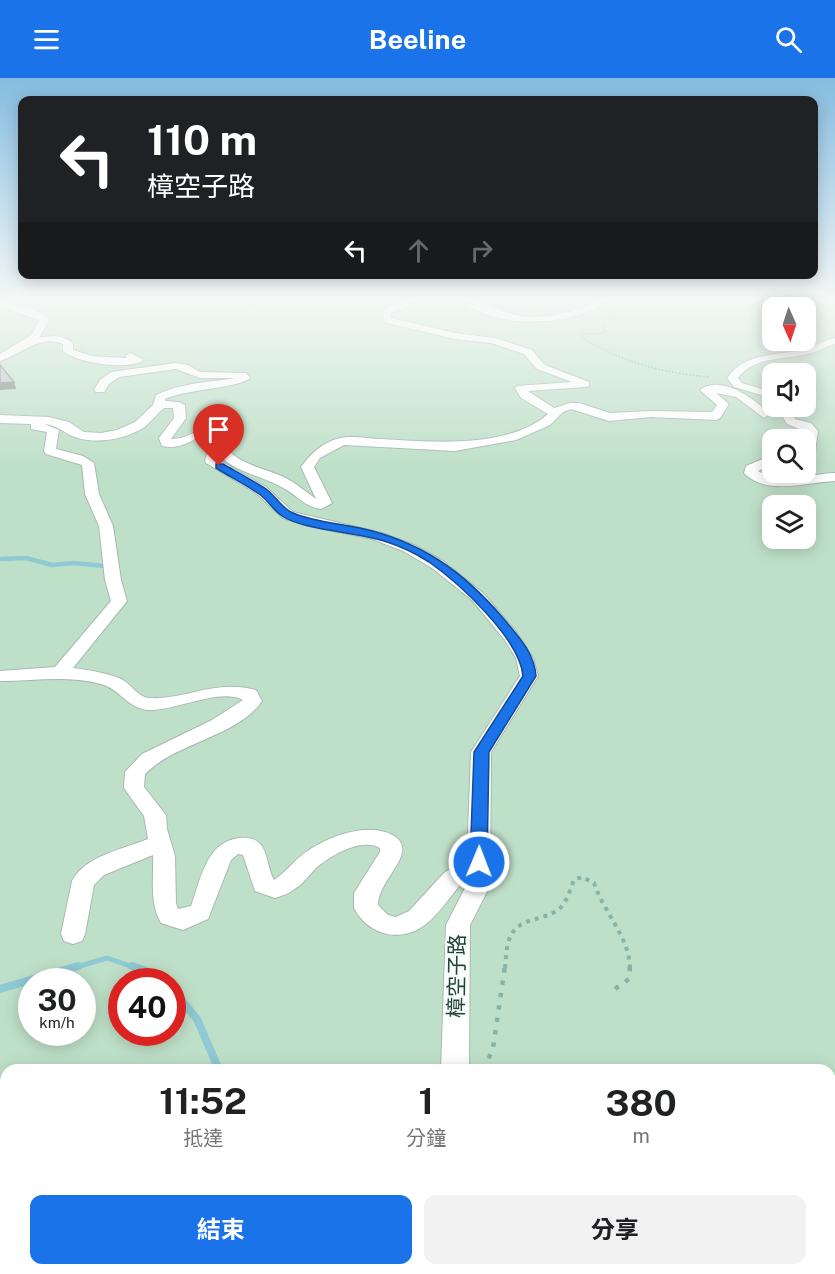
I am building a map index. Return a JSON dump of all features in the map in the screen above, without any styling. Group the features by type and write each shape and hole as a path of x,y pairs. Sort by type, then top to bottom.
{"street":[{"path":"78,355 121,362 139,360 130,356"},
{"path":"530,355 541,367 585,384 521,388 525,396 554,413"},
{"path":"762,393 744,387 732,378 734,373 753,361 779,355"},
{"path":"0,419 49,421 65,425 69,431 83,436 105,436 141,424 159,406 160,397 169,392 218,382 238,382 245,378 242,375 196,374 187,367 177,366 150,372 123,372 112,375 104,380 100,390"},
{"path":"217,444 226,457 245,467 277,478 297,491 307,501 321,505 325,503 307,467 316,455 342,441 455,447 516,436 546,422 554,413 570,406 579,406 609,417 651,414 716,416 723,404 706,390 716,389 723,389 749,400 762,413"},
{"name":"樟空子路","path":"159,406 179,405 181,412 180,418 165,438 166,443 185,442 215,426 229,428 229,432 217,444 211,459 228,473 264,492 286,514 308,522 388,539 411,547 434,560 480,599 521,648 528,665 529,676 481,752 478,886 458,924 455,1064"},
{"path":"789,417 791,421 810,429"},
{"path":"0,424 37,426 53,430 50,452 56,455 81,457 88,463 92,494 106,526 113,580 119,601 61,671"},
{"path":"762,464 751,469 751,473 762,479"},
{"path":"816,479 835,477"},
{"path":"0,676 61,671 116,683 132,700 147,704 174,702 204,694 241,692 249,694 253,701 242,710 199,736 149,757 135,772 134,788 154,815 164,856 164,903 169,916 183,920 200,912 222,855 232,847 246,845 253,850 263,885 274,889 289,884 310,860 328,849 360,838 377,837 391,844 392,853 366,893 366,908 381,923 398,927 417,918 452,879 479,862"},
{"path":"73,934 83,880 96,869 160,843"}],"path":[{"path":"616,355 652,370 690,376 732,378"},
{"path":"486,1064 493,1048 509,940 514,928 528,920 558,910 567,899 574,880 582,877 594,883 603,908 627,942 631,963 630,979 615,989"}],"green space":[{"path":"0,355 835,355 835,1064 0,1064"}],"building":[{"path":"0,365 14,382 0,383"}],"waterway":[{"path":"0,559 26,558 52,565 73,563 105,566"},
{"path":"73,968 107,958 136,968"},
{"path":"0,989 78,966"},
{"path":"132,966 138,968"},
{"path":"186,1006 197,1019 216,1064"}],"route":[{"path":"219,466 264,492 286,514 308,522 388,539 411,547 434,560 480,599 490,614 521,648 528,665 529,676 481,752 479,862"}]}
